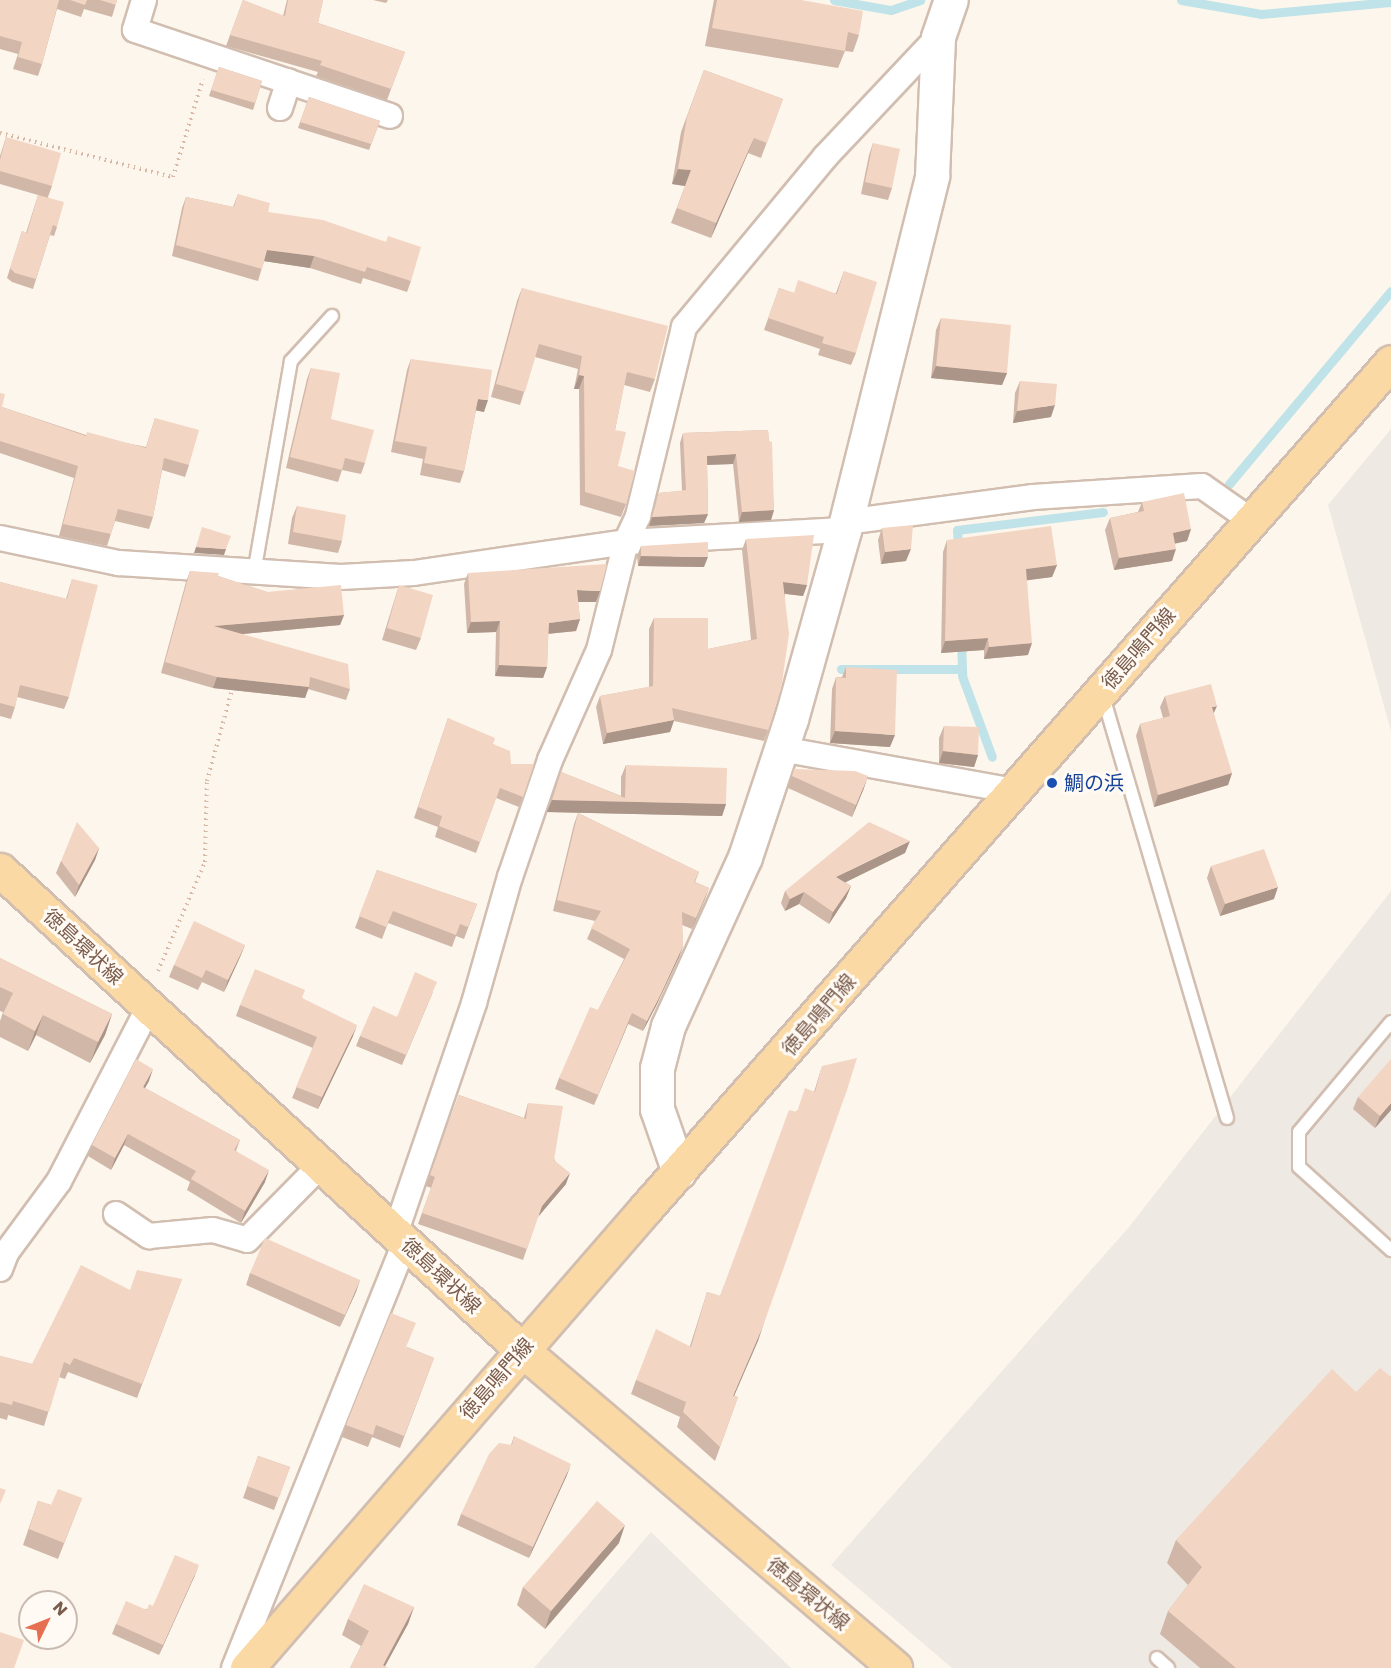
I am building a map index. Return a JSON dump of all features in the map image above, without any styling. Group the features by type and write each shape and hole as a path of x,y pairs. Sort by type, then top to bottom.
{"main road":[{"name":"徳島鳴門線","path":"247,1668 522,1350 1391,362"},
{"name":"徳島環状線","path":"0,870 522,1350 895,1668"}],"street":[{"path":"144,0 135,30 211,53 390,116"},
{"path":"679,1172 657,1108 657,1068 668,1026 745,857 781,749 845,526 932,176 938,37 951,1"},
{"path":"234,1668 400,1238 474,1003 510,877 550,760 599,650 626,542 638,516 684,327 825,157 938,37"},
{"path":"280,108 289,81"},
{"path":"0,538 119,563 340,577 414,573 626,542 845,526 1033,497 1202,486 1252,521"},
{"path":"781,749 1015,791"},
{"path":"0,1269 6,1253 60,1181 147,1005"},
{"path":"116,1214 149,1236 213,1230 247,1240 321,1165"}],"lane":[{"path":"254,573 291,361 332,316"},
{"path":"1102,692 1227,1118"},
{"path":"1391,1022 1299,1132 1299,1167 1391,1250"},
{"path":"1157,1658 1168,1668"}],"path":[{"path":"0,134 173,177 211,53"},
{"path":"147,1005 205,862 207,781 234,683"}],"shaded area":[{"path":"1391,429 1391,731 1328,505"},
{"path":"1391,891 1391,1668 952,1668 831,1565 1129,1227"},
{"path":"651,1532 791,1668 534,1668"}],"building":[{"path":"0,0 59,0 42,64 18,57 22,42 0,36"},
{"path":"70,0 87,0 85,5"},
{"path":"100,0 117,0 116,5"},
{"path":"243,0 285,16 288,0 323,0 318,23 405,52 391,89 320,65 322,61 230,35"},
{"path":"717,0 801,0 863,11 859,35 848,32 845,51 712,28"},
{"path":"219,67 262,81 255,103 211,90"},
{"path":"704,70 783,99 767,143 754,138 716,223 677,208 691,170 678,169 687,117"},
{"path":"309,97 380,121 371,144 300,122"},
{"path":"6,137 61,153 52,186 0,171 0,160"},
{"path":"873,143 900,149 892,188 865,182"},
{"path":"238,194 270,203 268,212 323,220 386,242 388,236 421,247 411,281 367,267 365,272 314,256 267,250 262,269 176,245 186,197 234,207"},
{"path":"38,195 64,202 57,227 53,225 36,279 15,273 10,268 22,231 27,233"},
{"path":"844,271 877,282 856,353 822,343 824,337 768,318 779,288 794,293 798,280 837,294"},
{"path":"522,288 668,326 655,379 627,372 615,430 626,432 618,466 635,471 626,504 585,492 584,376 579,375 582,356 539,344 525,392 496,384"},
{"path":"941,318 1011,325 1007,373 936,366"},
{"path":"411,359 492,370 488,400 478,399 464,471 424,463 427,447 395,441"},
{"path":"311,368 340,373 331,419 374,430 365,463 345,458 342,470 290,457"},
{"path":"1020,381 1057,384 1055,405 1017,411"},
{"path":"0,393 5,394 2,407 86,436 87,432 146,448 155,418 199,430 189,465 164,458 153,517 118,509 111,534 63,524 78,466 0,441"},
{"path":"768,430 769,441 772,442 774,510 742,512 736,454 707,456 708,514 652,517 659,493 686,490 683,433"},
{"path":"1184,493 1191,529 1173,533 1176,549 1119,558 1110,518 1144,511 1142,502"},
{"path":"297,506 346,515 342,541 293,532"},
{"path":"913,525 911,549 885,552 882,528"},
{"path":"1051,526 1057,565 1026,569 1032,643 989,647 988,638 945,641 947,540"},
{"path":"202,527 231,536 226,549 196,547"},
{"path":"814,535 807,585 783,582 789,634 781,689 768,730 672,708 674,720 607,733 600,696 653,686 654,618 708,618 708,649 757,639 746,539"},
{"path":"708,542 708,557 641,556 641,546"},
{"path":"607,564 600,591 577,590 580,619 549,623 547,667 499,665 500,621 471,622 468,573"},
{"path":"190,571 219,573 218,576 267,592 341,585 344,615 214,626 348,664 350,689 310,677 309,687 217,677 165,662"},
{"path":"72,579 98,585 69,697 20,685 15,707 0,703 0,582 67,599"},
{"path":"399,585 433,595 421,638 387,628"},
{"path":"846,667 897,670 895,735 835,731 836,677 846,678"},
{"path":"1211,684 1217,706 1212,707 1232,773 1158,795 1140,724 1170,716 1165,696"},
{"path":"448,718 495,738 493,744 510,751 511,764 534,764 523,797 500,788 480,842 439,826 442,816 418,807"},
{"path":"944,726 979,727 978,755 943,751"},
{"path":"626,765 727,768 726,804 552,800 561,772 625,798"},
{"path":"794,769 855,771 868,776 856,805 792,776"},
{"path":"578,813 699,872 694,882 709,888 696,918 682,912 683,946 647,1021 632,1013 598,1095 559,1078 590,1007 598,1010 630,949 591,928 601,911 557,900"},
{"path":"77,822 99,848 79,885 61,861"},
{"path":"869,822 910,841 836,877 851,886 833,912 804,892 790,899 785,891"},
{"path":"1264,849 1278,887 1225,904 1211,866"},
{"path":"377,870 477,904 468,927 460,924 456,935 393,911 386,927 359,916"},
{"path":"194,921 245,945 228,980 206,970 202,978 174,965"},
{"path":"0,958 112,1014 98,1042 43,1015 35,1031 3,1014 13,993 0,987"},
{"path":"255,969 305,990 302,998 357,1025 322,1097 296,1087 317,1037 240,1005"},
{"path":"415,972 437,982 406,1055 360,1036 373,1006 397,1017"},
{"path":"857,1058 763,1326 733,1396 738,1397 720,1447 683,1412 686,1402 636,1380 656,1329 691,1347 707,1292 720,1296 789,1110 797,1112 805,1088 815,1092 822,1066"},
{"path":"136,1059 153,1069 143,1087 240,1140 234,1150 269,1170 245,1211 191,1179 196,1171 128,1134 115,1158 92,1145"},
{"path":"1391,1059 1391,1103 1380,1116 1358,1097"},
{"path":"459,1095 526,1119 528,1103 563,1106 554,1160 570,1173 542,1206 527,1249 422,1213 435,1177 430,1175"},
{"path":"265,1238 360,1280 345,1315 250,1273"},
{"path":"81,1265 130,1290 137,1270 182,1279 142,1384 74,1358 70,1365 64,1362 49,1412 13,1401 12,1405 0,1402 0,1356 32,1364"},
{"path":"391,1313 416,1323 406,1347 434,1358 404,1436 376,1425 373,1435 346,1425"},
{"path":"1380,1368 1391,1377 1391,1668 1236,1668 1168,1611 1202,1567 1176,1540 1332,1369 1356,1392"},
{"path":"514,1436 571,1464 533,1547 461,1514 489,1454 499,1443 512,1445"},
{"path":"258,1456 290,1467 279,1498 247,1486"},
{"path":"0,1488 6,1490 0,1504"},
{"path":"58,1489 82,1498 64,1543 29,1529 38,1501 51,1505"},
{"path":"597,1501 625,1525 551,1611 523,1587"},
{"path":"175,1555 199,1565 163,1645 116,1624 126,1601 147,1610 149,1604 153,1606"},
{"path":"364,1584 414,1607 383,1665 388,1668 350,1668 369,1631 348,1619"},
{"path":"0,1632 18,1638 18,1650 20,1650 14,1668 0,1668"}],"waterway":[{"path":"834,0 891,10 920,0"},
{"path":"1181,0 1261,14 1391,2"},
{"path":"1229,484 1391,291"},
{"path":"958,548 957,530 1103,512"},
{"path":"961,640 962,676 992,757"},
{"path":"841,669 962,669"}],"place":[{"name":"鯛の浜","path":"1052,783"}]}
